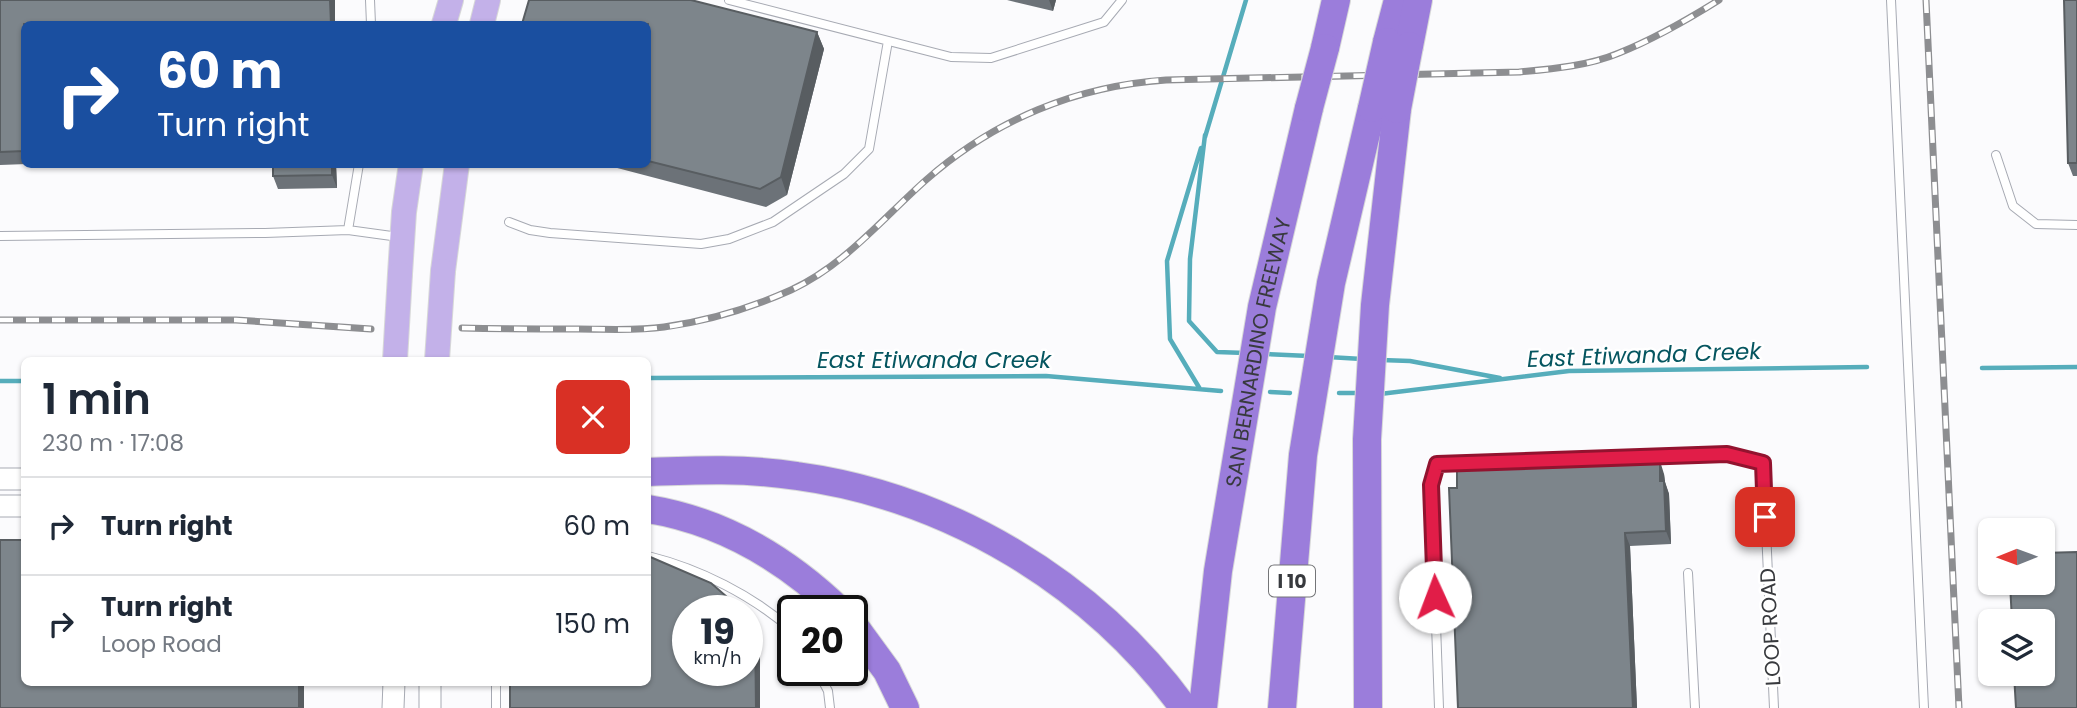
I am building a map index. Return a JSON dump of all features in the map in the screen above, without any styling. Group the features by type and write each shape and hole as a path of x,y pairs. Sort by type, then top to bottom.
{"highway":[{"name":"SAN BERNARDINO FREEWAY","path":"1197,702 1262,307 1336,0"},
{"name":"I 10","path":"1282,708 1303,455 1331,282 1385,109 1398,44 1398,0"},
{"path":"1398,44 1418,0"},
{"path":"1368,708 1367,439 1385,109"},
{"path":"651,472 722,470 795,475 872,492 952,520 1016,553 1077,597 1197,702"},
{"path":"651,510 672,513 722,530 785,564 821,595"},
{"path":"868,645 887,671 905,708"}],"main road":[{"path":"445,21 451,0"},
{"path":"482,21 488,0"},
{"path":"396,357 402,237 411,168"},
{"path":"437,357 443,271 456,168"}],"street":[{"path":"0,479 21,479"},
{"path":"0,506 21,506"},
{"path":"393,708 394,686"},
{"path":"430,686 430,708"}],"lane":[{"path":"370,0 371,21"},
{"path":"729,0 951,57 991,58 1104,23 1122,0"},
{"path":"1891,0 1924,708"},
{"path":"509,222 530,230 550,233 701,244 729,239 773,222 844,174 869,149 888,41"},
{"path":"1996,155 2013,206 2036,224 2077,225"},
{"path":"348,230 358,168"},
{"path":"0,236 348,230 402,237"},
{"name":"LOOP ROAD","path":"1439,708 1431,485 1437,464 1727,454 1763,463 1774,708"},
{"path":"651,557 721,582 777,618"},
{"path":"1688,573 1695,708"},
{"path":"496,686 496,708"},
{"path":"825,686 830,708"}],"building":[{"path":"0,0 330,0 331,21 21,21 21,151 0,152"},
{"path":"529,0 691,0 817,32 781,177 760,189 651,162 651,21 523,21"},
{"path":"2064,0 2077,0 2077,163 2068,163"},
{"path":"273,168 332,168 332,175 273,176"},
{"path":"1639,457 1640,461 1660,461 1660,481 1664,481 1666,531 1625,533 1633,708 1458,708 1449,488 1457,488 1457,469 1476,468 1476,464"},
{"path":"0,540 21,540 21,686 299,686 299,708 0,708"},
{"path":"2077,552 2077,708 2016,708 2015,686 2055,686 2055,609 2011,609 2011,595 2055,595 2055,553"},
{"path":"651,557 711,583 725,595 672,595 672,686 756,686 756,708 510,708 510,686 651,686"}],"waterway":[{"path":"1205,137 1246,0"},
{"path":"1205,135 1190,259 1189,321 1217,352 1246,353"},
{"path":"1200,389 1170,339 1167,261 1201,148"},
{"path":"1265,354 1309,356"},
{"path":"1328,357 1362,359"},
{"path":"1381,360 1410,361 1500,378"},
{"name":"East Etiwanda Creek","path":"1380,394 1569,371 1867,367"},
{"name":"East Etiwanda Creek","path":"1982,368 2077,367"},
{"name":"East Etiwanda Creek","path":"651,378 1046,376 1221,391"},
{"name":"East Etiwanda Creek","path":"0,381 21,381"},
{"name":"East Etiwanda Creek","path":"1270,392 1290,393"},
{"name":"East Etiwanda Creek","path":"1339,393 1357,393"}],"railway":[{"path":"462,328 653,328 713,317 760,303 811,280 829,268 863,240 926,180 980,140 1008,124 1068,98 1166,80 1519,72 1570,66 1595,61 1632,48 1719,0"},
{"path":"1926,0 1959,708"},
{"path":"0,320 236,320 371,329"}],"route":[{"path":"1435,597 1431,485 1437,464 1727,454 1763,463 1765,517"}]}
